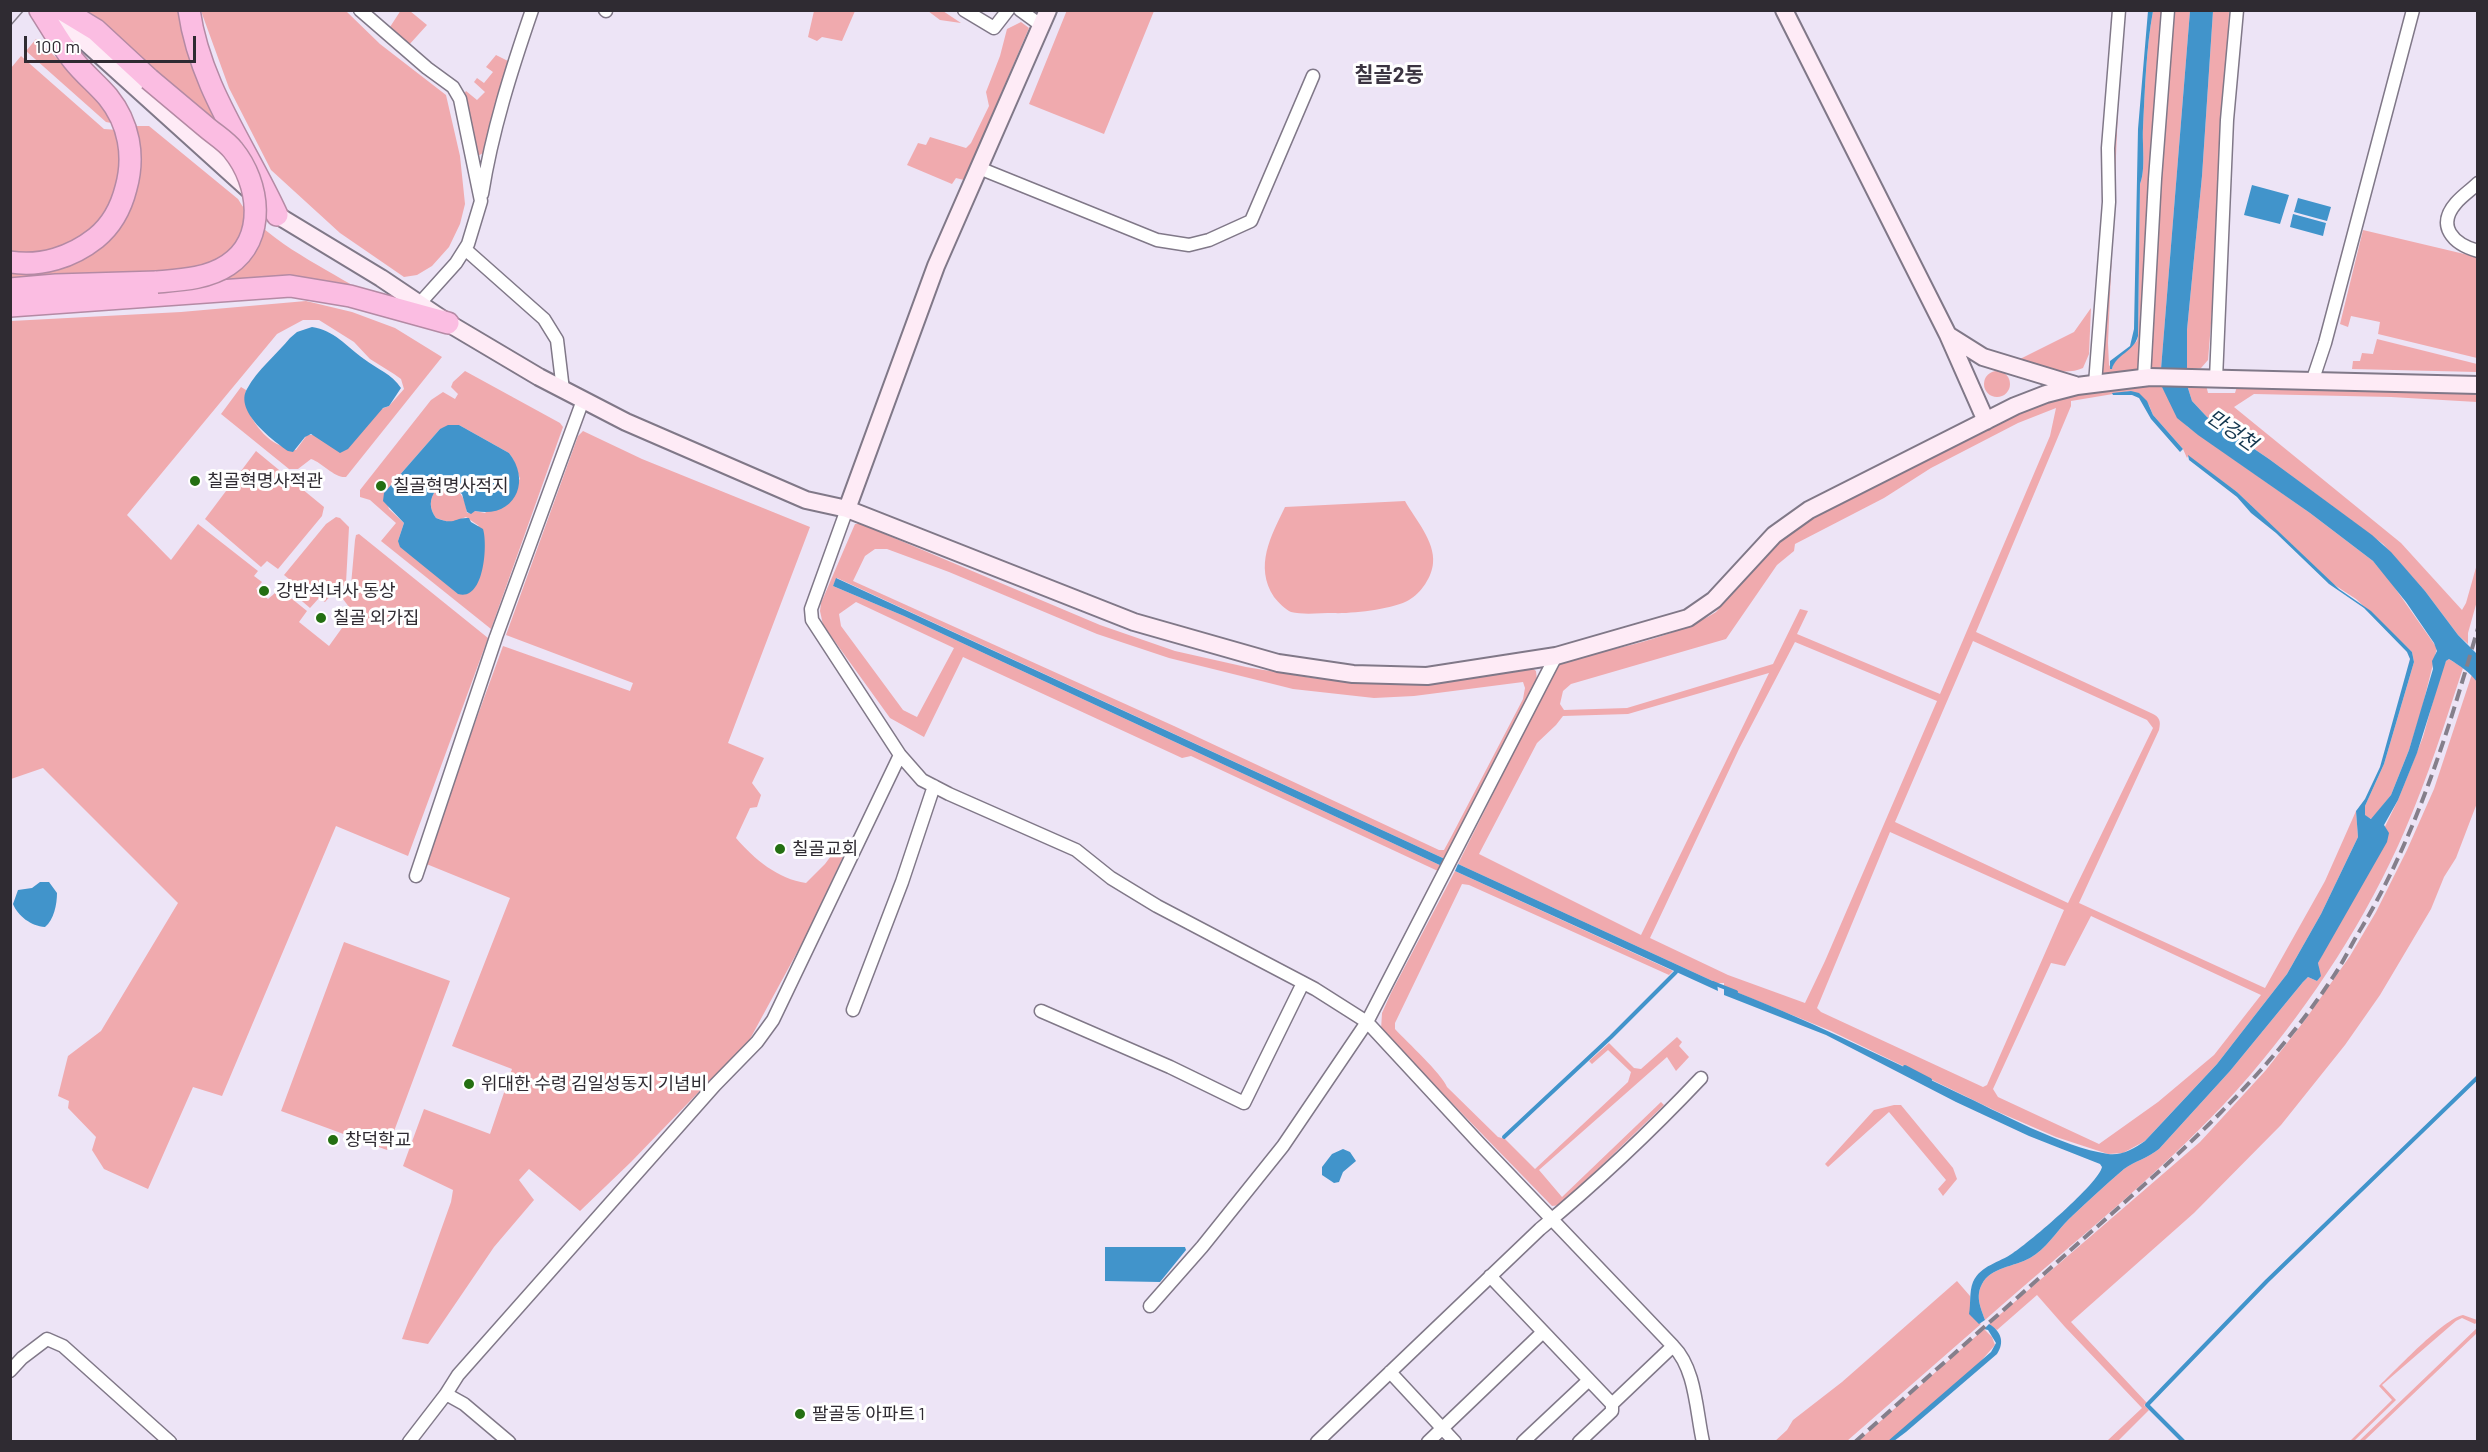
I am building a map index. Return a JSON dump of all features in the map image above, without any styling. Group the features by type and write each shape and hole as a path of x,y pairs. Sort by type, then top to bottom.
{"highway":[{"path":"10,262 24,264 54,260 81,250 111,223 124,195 131,172 131,156 123,121 108,98 63,46 40,10"},
{"path":"10,289 56,285 157,282 207,275 228,265 244,249 253,230 256,207 253,187 245,167 232,149 149,79 96,30 63,10"},
{"path":"189,10 202,66 220,108 259,175 277,215"},
{"path":"10,306 290,286 350,296 448,322"}],"street":[{"path":"50,10 277,215 448,322 563,390 659,438 806,500 847,509 1134,622 1278,663 1353,674 1427,676 1556,656 1688,618 1714,600 1774,535 1809,510 1986,421 2046,394 2077,386 2147,378 2478,385"},
{"path":"360,10 427,68 453,87 460,99 481,201"},
{"path":"420,303 456,264 465,249 481,201 489,153 510,74 532,10"},
{"path":"964,10 994,28 1008,10"},
{"path":"1020,10 1045,18 936,266 811,609 812,620 900,755 922,780 1076,850 1111,878 1157,906 1303,982 1367,1022 1672,1346 1686,1365 1690,1375 1703,1442"},
{"path":"1784,10 1948,336 1986,421"},
{"path":"2095,384 2109,202 2109,148 2119,10"},
{"path":"2147,378 2155,179 2168,10"},
{"path":"2210,379 2227,120 2237,10"},
{"path":"2312,382 2325,343 2413,10"},
{"path":"979,168 1157,240 1189,245 1209,240 1251,221 1313,76"},
{"path":"2478,183 2457,202 2448,220 2452,238 2462,247 2478,251"},
{"path":"465,249 544,319 557,340 563,390"},
{"path":"1948,336 1983,357 2077,386"},
{"path":"416,876 496,637 583,400"},
{"path":"1150,1306 1202,1247 1283,1146 1367,1022 1446,873 1556,656"},
{"path":"409,1442 466,1366 715,1085 758,1042 773,1020 900,755"},
{"path":"853,1010 902,882 934,786"},
{"path":"1041,1011 1170,1067 1244,1103 1303,982"},
{"path":"1317,1442 1490,1276 1655,1127 1701,1078"},
{"path":"1490,1276 1612,1404 1612,1411 1580,1442"},
{"path":"1428,1442 1543,1332"},
{"path":"10,1371 30,1351 47,1339 63,1346 170,1442"},
{"path":"1612,1404 1672,1346"},
{"path":"1390,1372 1455,1442"},
{"path":"1523,1442 1589,1380"},
{"path":"446,1394 464,1404 509,1442"}],"shaded area":[{"path":"401,10 410,11 427,25 408,46 390,27"},
{"path":"1067,10 1154,11 1104,134 1029,104"},
{"path":"82,11 184,11 233,139"},
{"path":"201,11 346,11 380,44 446,95 460,156 465,204 460,224 449,247 432,266 417,275 404,277 340,233 271,170 229,88"},
{"path":"814,11 855,11 842,41 822,37 817,41 808,37"},
{"path":"928,11 943,11 961,23 940,20"},
{"path":"2153,11 2166,11 2142,371 2103,373 2113,141 2120,62 2108,343 2109,365 2112,369 2114,362 2137,341 2138,336 2140,184 2143,164 2146,69"},
{"path":"2169,11 2190,11 2161,369 2150,369"},
{"path":"2213,11 2229,11 2227,71 2218,177 2221,202 2208,360 2201,368 2187,369 2187,330 2202,176"},
{"path":"1021,22 1029,28 964,180 956,178 952,184 907,165 918,143 926,145 930,137 966,148 971,143 989,106 986,92 1000,56 1007,29"},
{"path":"36,39 100,98 116,124 106,122 26,51"},
{"path":"496,55 510,62 490,122 483,153 478,156 475,153 463,95 466,91 477,100 485,92 474,82 477,78 484,83 493,72 486,67"},
{"path":"21,56 104,129 118,130 120,134 120,191 99,229 53,254 11,256 11,68"},
{"path":"131,126 149,126 238,199 247,213 275,238 357,288 11,284 10,268 112,231"},
{"path":"2363,230 2477,257 2477,358 2378,334 2380,322 2351,316 2348,327 2340,324"},
{"path":"306,301 352,312 395,328 442,357 346,477 337,475 311,459 298,469 289,469 221,414 241,387 246,390 247,405 258,428 270,440 296,450 307,435 314,435 389,406 404,389 401,379 370,359 354,342 319,320 303,320 277,334 127,515 171,560 198,524 258,571 254,576 262,582 256,589 268,599 275,593 282,598 286,594 307,611 299,622 329,646 347,621 340,614 349,607 343,599 351,585 355,540 356,535 359,534 488,638 408,856 336,826 222,1096 193,1087 148,1189 104,1169 92,1150 96,1137 68,1108 69,1101 58,1096 68,1056 101,1031 178,903 43,768 11,779 11,321 181,312"},
{"path":"2091,308 2089,354 2083,368 2068,371 2051,370 2034,366 2020,359 2074,332"},
{"path":"2377,339 2477,364 2477,372 2352,369 2353,361 2360,361 2362,353 2373,354"},
{"path":"465,371 560,423 563,427 491,629 381,541 396,523 370,500 360,497 360,490 431,400 443,392 455,399 458,394 451,387","holes":["459,425 509,453 520,479 485,513 475,511 467,513 464,500 454,489 436,490 432,497 431,508 436,518 451,523 466,517 479,526 398,541 404,523 389,509 384,493 440,429"]},
{"path":"1997,371 2006,375 2010,384 2006,393 1997,397 1988,393 1984,384 1988,375"},
{"path":"2238,383 2477,389 2477,402 2391,397 2254,394 2234,407 2401,543 2462,610 2477,564 2477,601 2468,633 2468,644 2383,544 2269,459 2207,417 2192,401 2187,385 2206,385 2208,393 2235,393"},
{"path":"2125,385 2161,385 2179,418 2188,427 2310,513 2373,561 2388,578 2437,648 2409,750 2391,795 2372,819 2365,816 2365,806 2384,764 2414,662 2412,652 2356,599 2333,584 2237,492 2188,456 2187,458 2183,449 2153,415 2149,405 2131,391 2071,401 2071,406 1976,632 2151,713 2159,720 2159,730 2079,903 2265,988 2325,881 2356,811 2358,837 2321,914 2287,974 2217,1064 2145,1141 2123,1153 2108,1154 2056,1137 1996,1111 1831,1031 1724,987 1724,983 1717,983 1458,864 1557,666 1562,661 1621,648 1662,636 1700,621 1716,612 1780,542 1803,523 2045,400","holes":["2056,408 2050,436 1940,694 1797,634 1808,611 1800,609 1773,664 1627,708 1564,710 1560,704 1563,691 1571,684 1726,639 1777,565 1794,551 1795,544 1884,498 1931,468 2018,423","1973,641 2147,720 2153,728 2068,903 1895,822","1795,642 1937,701 1805,1003 1728,975 1650,938 1739,749","1769,673 1641,935 1479,854 1537,743 1563,716 1628,714","1890,832 2064,910 1987,1085 1983,1087 1821,1012 1817,1008","2091,916 2261,995 2214,1055 2158,1102 2099,1144 1998,1097 1993,1089 2051,963 2065,966"]},
{"path":"583,431 642,459 810,527 728,743 764,758 752,783 761,795 757,807 750,808 736,838 776,873 806,883 825,864 842,841 848,846 807,934 750,1039 631,1162 580,1211 529,1169 519,1180 534,1200 494,1247 428,1344 402,1339 451,1202 453,1190 403,1166 424,1109 490,1134 512,1069 452,1046 510,898 424,863 503,646 630,691 633,683 506,635 578,436"},
{"path":"256,451 324,507 322,516 278,569 267,561 261,567 205,519"},
{"path":"1405,501 1428,538 1433,555 1428,579 1422,589 1409,600 1393,606 1350,613 1306,614 1289,611 1274,597 1265,574 1265,563 1270,540 1285,507"},
{"path":"336,517 349,527 346,583 325,602 319,598 310,608 289,590 294,583 284,575 326,524"},
{"path":"855,524 861,524 1100,625 1175,651 1246,667 1312,678 1394,684 1532,668 1536,671 1537,681 1447,860 837,578 833,586 904,616 1444,867 1440,872 1191,756 1182,758 963,657 924,737 890,718 823,625 821,603","holes":["875,549 887,549 949,572 1097,634 1169,658 1293,689 1374,698 1414,696 1523,682 1525,688 1523,699 1444,850 1439,850 1174,726 853,581 865,556","856,602 954,648 917,717 903,710 841,626 839,614"]},
{"path":"2449,659 2463,668 2413,810 2374,895 2317,988 2251,1074 2189,1139 2123,1201 1985,1320 1979,1298 1980,1289 1986,1278 2036,1254 2069,1219 2117,1175 2128,1166 2159,1149 2230,1071 2303,982 2308,977 2317,981 2320,976 2318,963 2398,800 2423,737 2442,669"},
{"path":"2472,674 2478,682 2477,803 2456,858 2444,877 2431,909 2380,995 2345,1045 2281,1125 2194,1213 2071,1322 2147,1403 2144,1405 2149,1410 2118,1441 2107,1441 2142,1408 2037,1295 1997,1330 1989,1324 2200,1142 2266,1070 2305,1020 2350,956 2376,912 2407,850 2434,789"},
{"path":"1455,871 1673,971 1669,975 1469,885 1462,884 1395,1023 1395,1029 1432,1066 1447,1087 1498,1137 1505,1139 1535,1169 1628,1082 1631,1072 1608,1050 1592,1064 1589,1061 1609,1043 1634,1068 1641,1069 1677,1037 1682,1042 1679,1046 1689,1057 1676,1071 1667,1057 1539,1170 1562,1197 1661,1102 1664,1105 1561,1205 1552,1206 1381,1030 1382,1013 1391,993"},
{"path":"344,942 450,981 387,1150 281,1111"},
{"path":"1901,1105 1953,1168 1957,1179 1943,1196 1938,1189 1946,1180 1889,1112 1828,1167 1825,1164 1874,1110"},
{"path":"1957,1281 1970,1296 1970,1314 1981,1324 1847,1441 1774,1442 1787,1430 1793,1420 1842,1382"},
{"path":"2463,1315 2477,1322 2475,1324 2462,1318 2456,1321 2382,1385 2396,1400 2354,1441 2350,1441 2392,1400 2379,1386 2432,1335"},
{"path":"2477,1328 2477,1333 2364,1441 2359,1441"},
{"path":"1984,1329 1992,1337 1995,1345 1974,1369 1891,1440 1857,1442"}],"water":[{"path":"2148,11 2153,11 2146,69 2143,164 2140,184 2138,336 2133,346 2110,369 2110,361 2130,346 2134,329 2138,129"},
{"path":"2190,11 2213,11 2202,176 2187,330 2187,369 2161,369"},
{"path":"2252,185 2289,195 2280,224 2244,215"},
{"path":"2298,198 2331,207 2327,221 2294,212"},
{"path":"2293,214 2326,223 2323,236 2290,227"},
{"path":"312,327 333,335 389,375 401,388 389,406 383,408 348,449 340,453 311,434 305,437 293,452 288,451 257,424 250,415 244,398 256,375 290,338 297,332"},
{"path":"2161,385 2187,385 2192,401 2207,417 2269,459 2372,535 2391,552 2425,591 2458,635 2477,654 2477,682 2461,667 2449,659 2446,661 2417,753 2398,800 2384,825 2389,833 2387,842 2318,963 2321,976 2317,981 2308,977 2303,982 2230,1071 2159,1149 2128,1166 2117,1175 2069,1219 2036,1254 1986,1278 1980,1289 1979,1298 1985,1320 1979,1324 1969,1314 1971,1290 1976,1276 1985,1268 2022,1247 2063,1212 2098,1175 2102,1167 2100,1164 2029,1136 1956,1102 1826,1035 1724,995 1724,987 1841,1037 2051,1137 2108,1154 2123,1153 2132,1149 2145,1141 2217,1064 2287,974 2321,914 2358,837 2356,811 2365,799 2380,767 2410,659 2407,652 2364,608 2329,584 2276,533 2251,513 2237,497 2189,460 2188,455 2237,492 2339,589 2371,611 2412,652 2414,662 2384,764 2365,806 2365,815 2371,819 2391,795 2409,750 2433,669 2432,661 2437,651 2406,602 2373,561 2177,418"},
{"path":"2131,391 2139,393 2147,401 2153,415 2183,449 2180,452 2151,419 2139,398 2112,393"},
{"path":"448,425 459,425 509,453 516,464 519,475 519,486 509,504 489,512 475,511 471,514 467,512 462,494 450,487 436,490 432,497 431,508 436,518 451,521 469,518 471,522 483,529 485,547 482,570 474,589 467,594 458,594 400,547 398,541 404,523 383,501 384,493 440,429"},
{"path":"836,578 1447,860 1444,867 904,616 833,586"},
{"path":"1458,864 1717,983 1718,991 1455,871"},
{"path":"40,882 49,882 57,893 54,912 45,927 26,920 13,904 18,890 32,888"},
{"path":"1343,1149 1350,1152 1356,1161 1343,1172 1339,1182 1334,1183 1322,1175 1322,1167 1332,1154"},
{"path":"1105,1247 1185,1247 1186,1250 1160,1282 1105,1281"},
{"path":"1989,1324 1999,1333 2001,1345 1997,1354 1906,1432 1894,1441 1888,1441 1991,1352 1996,1343 1988,1330 1984,1329"}],"waterway":[{"path":"1504,1137 1611,1037 1676,972"},
{"path":"1713,983 1736,992"},
{"path":"1905,1067 1930,1080"},
{"path":"2184,1442 2147,1405 2267,1281 2478,1077"}],"tram line":[{"path":"10,26 24,10"}],"railway":[{"path":"1855,1442 2184,1148 2248,1084 2307,1014 2341,965 2382,892 2399,856 2443,744 2478,628"}],"place":[{"name":"칠골혁명사적관","path":"195,481"},
{"name":"칠골혁명사적지","path":"381,486"},
{"name":"강반석녀사 동상","path":"264,591"},
{"name":"칠골 외가집","path":"321,618"},
{"name":"칠골교회","path":"780,849"},
{"name":"위대한 수령 김일성동지 기념비","path":"469,1084"},
{"name":"창덕학교","path":"333,1140"},
{"name":"팔골동 아파트 1","path":"800,1414"}],"district":[{"name":"칠골2동","path":"1389,75"}],"water label":[{"name":"만겅천","path":"2232,430"}]}
